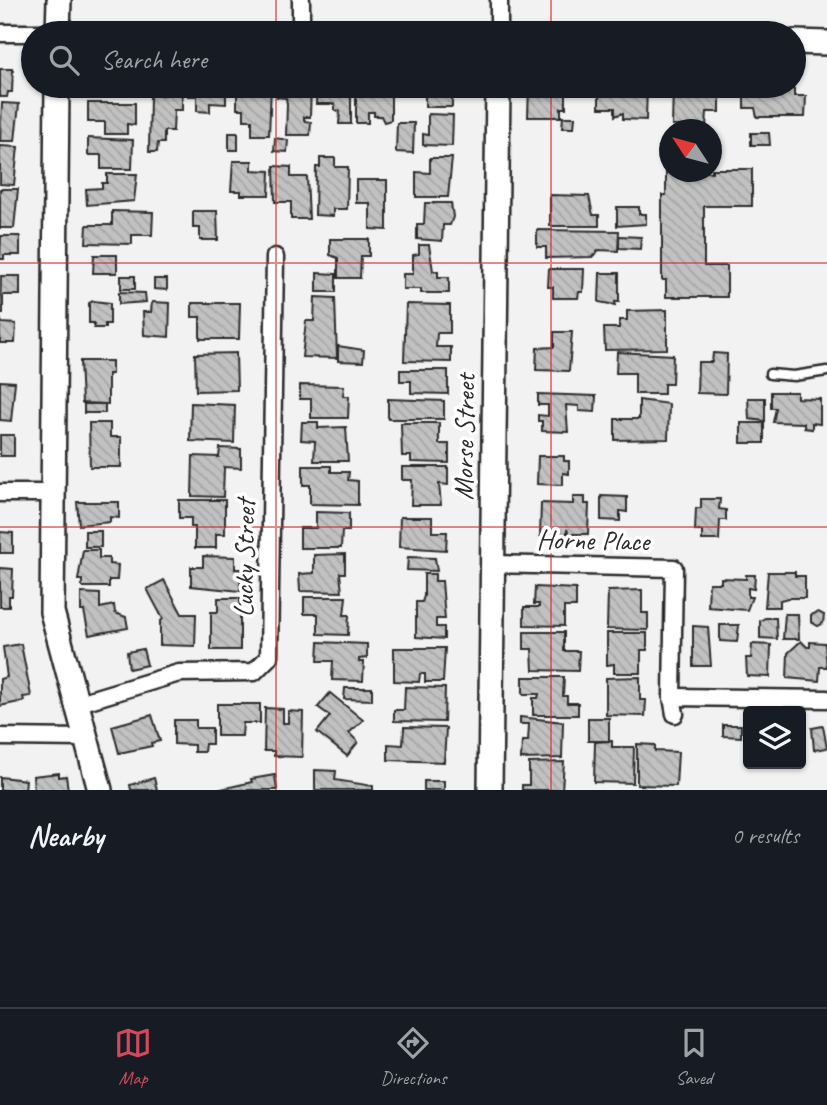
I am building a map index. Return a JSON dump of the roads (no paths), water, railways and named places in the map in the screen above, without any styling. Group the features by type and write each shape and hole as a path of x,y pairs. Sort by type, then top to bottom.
{"street":[{"path":"58,21 59,0"},
{"path":"301,0 301,21"},
{"path":"499,0 499,21"},
{"path":"0,33 21,33"},
{"path":"806,42 827,43"},
{"path":"58,98 52,612 100,790"},
{"name":"Morse Street","path":"490,790 498,98"},
{"name":"Lucky Street","path":"76,704 179,673 254,672 269,657 275,257"},
{"path":"0,492 52,493"},
{"name":"Horne Place","path":"491,564 674,568 672,697 675,714"},
{"path":"672,697 827,699"},
{"path":"0,737 85,738"}],"lane":[{"path":"770,374 794,376 827,371"}]}
